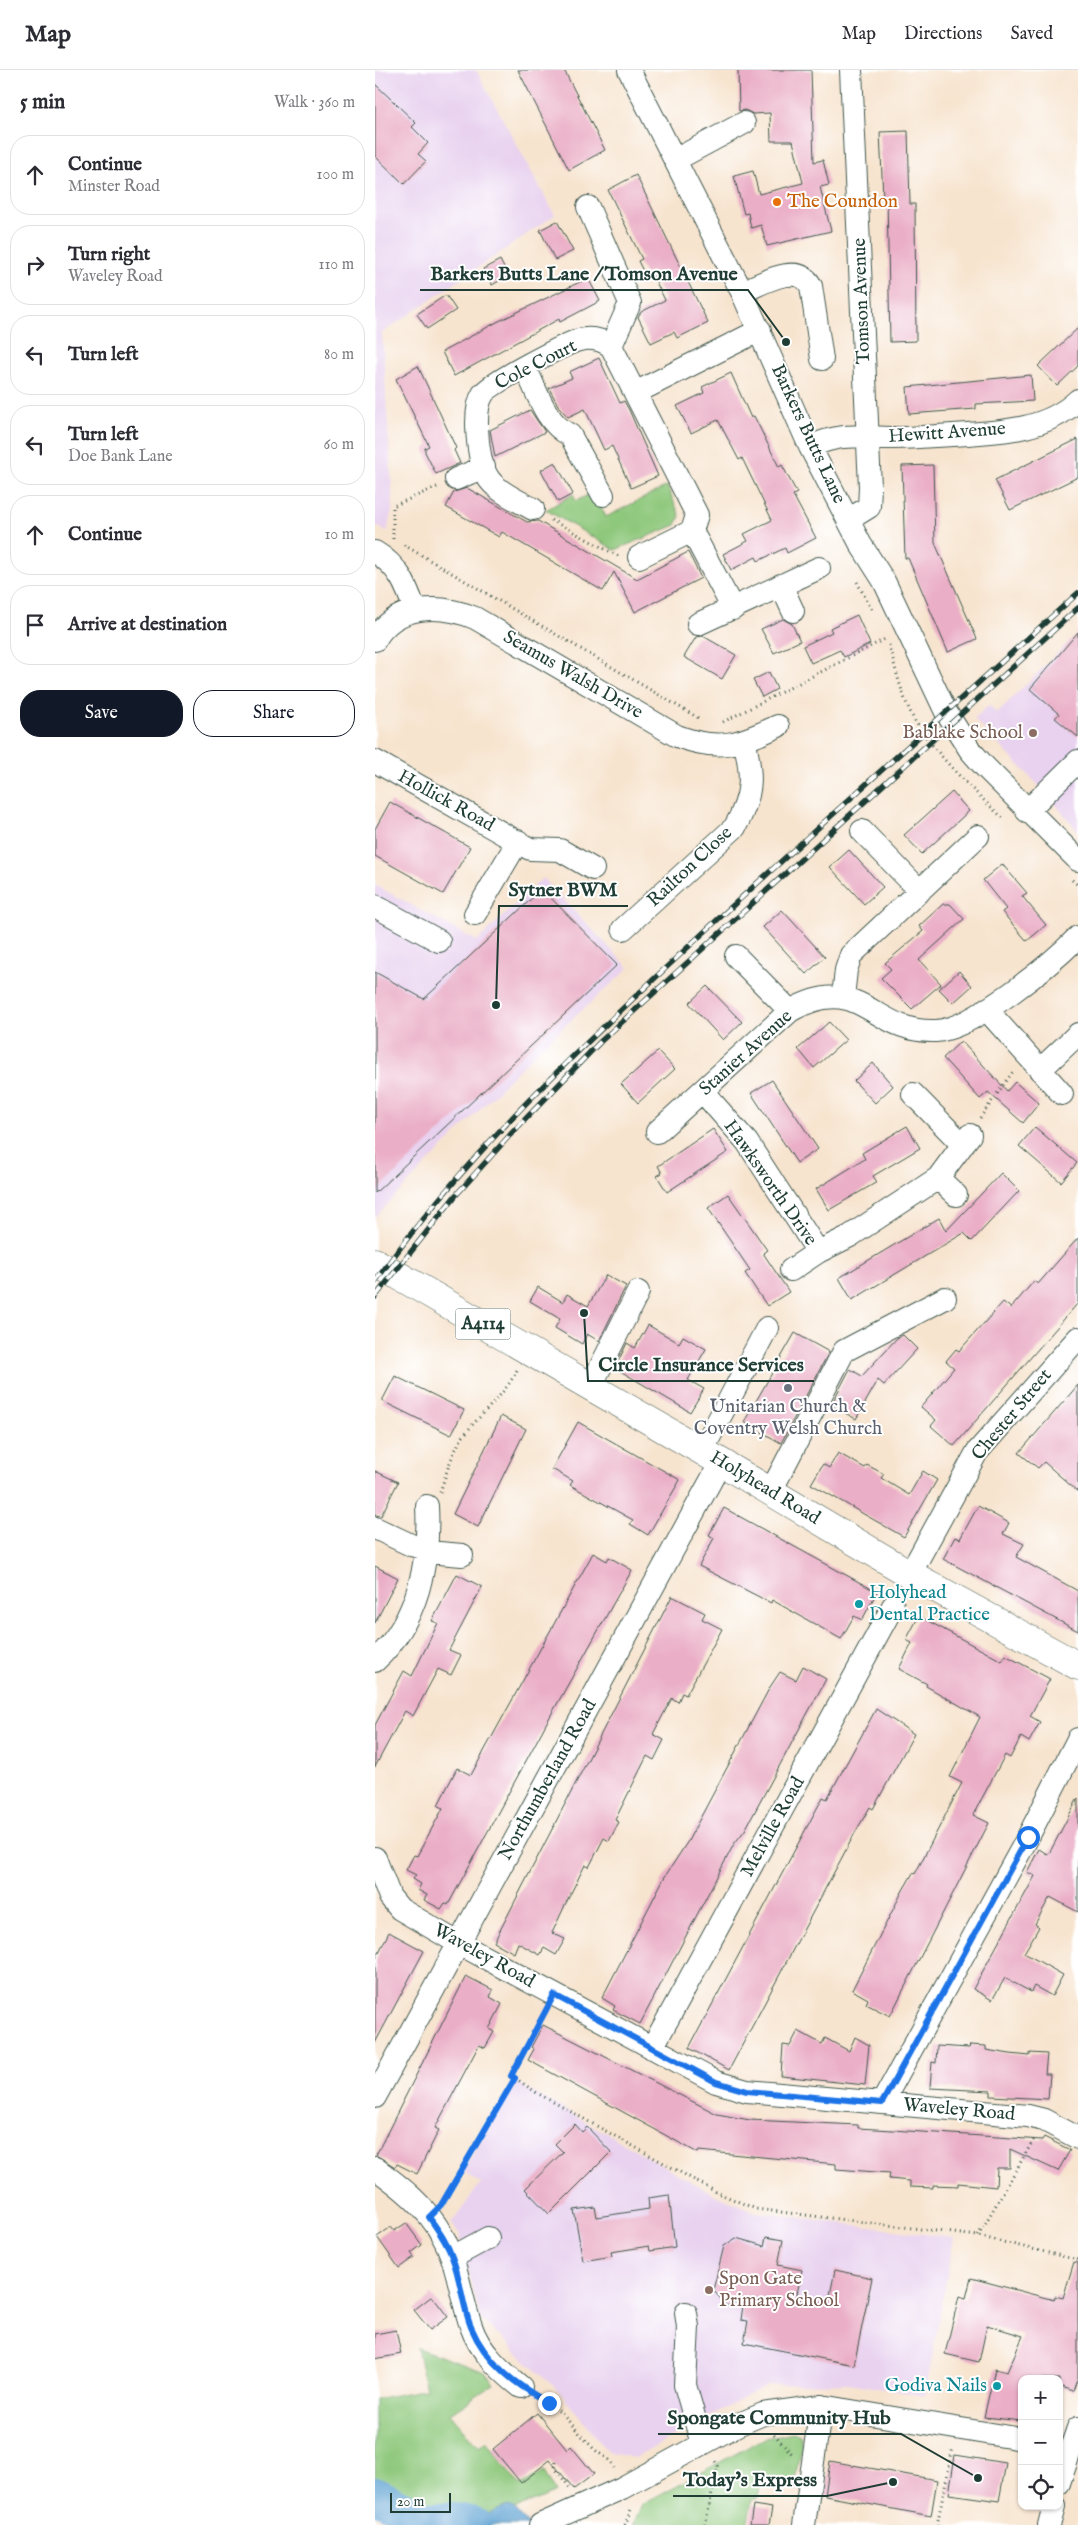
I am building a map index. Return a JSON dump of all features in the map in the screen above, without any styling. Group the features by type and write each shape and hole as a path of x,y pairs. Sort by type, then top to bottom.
{"highway":[{"name":"Holyhead Road","path":"375,1262 712,1456 910,1574 1078,1666"}],"street":[{"name":"Barkers Butts Lane","path":"629,70 742,292 810,447 884,581 929,680 962,738 985,767 1078,860"},
{"name":"Tomson Avenue","path":"849,520 869,507 868,438 851,70"},
{"path":"675,160 744,123"},
{"path":"588,207 630,303 611,346 697,514 692,530 733,609"},
{"path":"742,292 786,275 800,275 807,279 811,286 822,359"},
{"path":"635,393 760,330"},
{"name":"Cole Court","path":"533,509 493,484 486,476 479,446 477,425 483,395 496,382 578,340 603,341 611,346"},
{"path":"525,367 552,422 560,430 570,435 603,496"},
{"name":"Hewitt Avenue","path":"810,447 829,438 849,436 897,438 1000,431 1055,418 1078,400"},
{"path":"456,479 484,467"},
{"path":"639,557 692,530"},
{"path":"381,544 407,586 415,610"},
{"path":"698,624 819,568"},
{"path":"781,585 793,611"},
{"name":"Seamus Walsh Drive","path":"375,640 387,624 400,615 415,610 443,608 475,618 677,736 714,746 744,740 778,726"},
{"name":"Railton Close","path":"623,929 735,828 744,811 750,793 751,775 744,740"},
{"name":"Hollick Road","path":"375,761 530,849 560,850 593,869"},
{"path":"1027,811 1078,761"},
{"path":"862,830 920,891"},
{"path":"843,997 846,970 851,955 978,836"},
{"path":"475,914 518,841"},
{"path":"375,906 439,941"},
{"name":"Stanier Avenue","path":"657,1132 790,1011 809,1000 822,997 843,997 862,1004 888,1021 919,1030 937,1031 963,1024 986,1009 1057,958 1078,937"},
{"path":"736,956 790,1011"},
{"path":"986,1009 1061,1094"},
{"path":"1040,1070 1078,1034"},
{"name":"Hawksworth Drive","path":"703,1092 747,1142 818,1252"},
{"path":"913,1094 966,1140"},
{"name":"Hawksworth Drive","path":"791,1270 818,1252 850,1236 938,1178 966,1140"},
{"path":"938,1178 956,1195"},
{"path":"591,1386 638,1292"},
{"path":"771,1492 844,1351 945,1298"},
{"name":"Northumberland Road","path":"375,2097 459,1943 712,1456 767,1328"},
{"name":"Chester Street","path":"910,1574 977,1452 1078,1338"},
{"path":"375,1661 393,1639 414,1604 423,1579 428,1551 428,1516"},
{"path":"375,1528 428,1551 462,1554"},
{"name":"Melville Road","path":"652,2048 893,1606"},
{"path":"882,2103 1028,1837 1078,1740"},
{"name":"Waveley Road","path":"375,1858 394,1903 459,1943 716,2082 747,2091 1028,2116 1044,2120 1078,2138"},
{"path":"375,2168 404,2189 429,2217 441,2234 453,2257 471,2327 494,2362 521,2387"},
{"path":"453,2257 488,2238"},
{"path":"686,2313 688,2327 685,2385 702,2444"},
{"path":"806,2525 821,2406"},
{"path":"543,2524 583,2505 627,2497 702,2444 763,2414 821,2406 1018,2438"},
{"path":"1063,2466 1069,2441"},
{"path":"1049,2525 1053,2510"}],"path":[{"path":"393,539 393,506 456,479"},
{"path":"533,509 617,557 632,559 639,557"},
{"path":"381,544 393,539"},
{"path":"393,539 705,722"},
{"path":"722,722 887,638 897,675 916,722 957,772"},
{"path":"966,1140 1025,1053"},
{"path":"428,1516 456,1448 512,1379 525,1348"},
{"path":"554,1995 511,2076 537,2094 718,2193 756,2209 977,2236 1078,2260"},
{"path":"429,2217 441,2205 515,2078"},
{"path":"977,2236 1044,2120"},
{"path":"521,2387 549,2403 563,2414 593,2448 612,2462 627,2497 625,2525"},
{"path":"763,2414 770,2430 798,2459 813,2462"},
{"path":"937,2525 957,2429"},
{"path":"702,2444 718,2466 705,2525"},
{"path":"557,2461 555,2468 583,2505"}],"shaded area":[{"path":"375,70 476,70 555,215 382,333 393,506 387,532 375,525"},
{"name":"Bablake School","path":"1078,633 1078,831 1046,793 974,719 989,705 997,713"},
{"path":"543,878 629,968 537,1051 375,1217 375,885 477,941"},
{"name":"Spon Gate Primary School","path":"516,2082 715,2195 756,2212 954,2238 925,2396 848,2383 767,2385 635,2458 609,2453 561,2393 480,2318 460,2235 451,2224 481,2183 463,2171"}],"green space":[{"path":"667,486 680,516 676,525 615,550 546,510 573,494 576,501 594,492 606,517"},
{"path":"417,2348 485,2372 494,2384 450,2413 479,2447 486,2441 520,2486 544,2471 556,2492 480,2524 418,2506 375,2477 375,2399 426,2389"},
{"path":"793,2432 800,2435 802,2444 796,2481 762,2476 758,2498 752,2500 747,2525 633,2525 642,2504 765,2438"}],"water":[{"path":"507,2506 513,2508 529,2525 412,2525 417,2511 471,2517 491,2513"}],"building":[{"path":"518,70 564,70 605,150 569,170"},
{"path":"738,70 811,70 814,162 823,160 829,185 820,187 831,231 767,246 761,225 751,228 748,213 744,214 734,176 753,171 759,194 803,183 793,141 771,141 770,113 753,114 745,110 739,111"},
{"path":"375,84 416,123 412,127 428,143 418,154 426,161 404,184 375,156"},
{"path":"908,131 910,204 915,204 916,341 890,342 887,198 883,198 880,132"},
{"path":"636,175 708,323 677,338 674,332 651,343 638,317 641,312 665,300 651,272 645,275 638,261 642,259 608,190"},
{"path":"557,221 573,251 555,260 540,230"},
{"path":"500,260 508,276 492,285 483,269"},
{"path":"588,278 600,301 560,322 559,319 454,376 442,352 497,322"},
{"path":"446,295 456,310 427,329 417,314"},
{"path":"1078,328 1078,366 1057,386 1038,366"},
{"path":"599,358 620,403 624,401 629,410 658,476 631,488 612,446 604,450 585,409 568,417 559,407 549,388 572,378 569,372"},
{"path":"418,366 456,448 454,450 460,463 436,474 425,452 425,448 429,446 396,379"},
{"path":"731,373 751,418 754,416 779,467 782,465 797,493 793,495 816,538 787,553 785,548 758,561 756,557 731,570 723,554 748,541 744,534 772,520 742,458 739,460 718,420 691,433 677,406 704,393 702,387"},
{"path":"1031,375 1033,401 976,404 976,409 909,414 907,387"},
{"path":"530,410 545,432 495,457 490,430"},
{"path":"1078,439 1078,477 1010,510 995,480"},
{"path":"555,462 573,494 558,502 541,470"},
{"path":"933,465 935,543 977,639 948,652 908,558 905,558 902,466"},
{"path":"467,488 527,522 538,521 637,579 688,552 701,578 635,612 614,572 603,591 502,532 499,537 446,507 454,492"},
{"path":"857,615 870,644 844,657 840,650 811,663 803,646 832,632 830,628"},
{"path":"783,619 792,624 800,641 774,653 761,629"},
{"path":"1078,632 1078,737 1055,718 1059,714 1030,689"},
{"path":"703,636 736,655 722,679 684,657 696,637"},
{"path":"769,672 777,689 762,697 753,680"},
{"path":"952,792 969,811 922,854 904,835"},
{"path":"390,802 470,847 443,894 375,856 375,829"},
{"path":"849,850 883,887 864,904 830,867"},
{"path":"1002,864 1027,893 1022,896 1046,925 1027,941 1002,912 1006,909 983,880"},
{"path":"542,889 617,965 375,1193 375,972 424,999"},
{"path":"943,904 950,904 964,919 919,960 941,984 912,1009 881,978 891,969 885,963 923,931 919,926"},
{"path":"782,910 825,957 806,974 763,927"},
{"path":"959,971 972,986 953,1003 939,989"},
{"path":"707,986 742,1022 723,1040 689,1003"},
{"path":"829,1022 846,1040 814,1068 798,1049"},
{"path":"961,1041 1007,1091 1015,1082 1039,1103 1023,1123 988,1092 980,1099 943,1058"},
{"path":"658,1051 675,1069 638,1103 621,1084"},
{"path":"873,1063 893,1086 875,1103 854,1081"},
{"path":"772,1080 818,1149 797,1163 751,1093"},
{"path":"907,1126 920,1148 873,1176 877,1182 829,1210 816,1189 865,1159 862,1153"},
{"path":"1035,1127 1077,1163 1061,1182 1019,1146"},
{"path":"713,1129 728,1152 667,1192 657,1176 662,1173 658,1166"},
{"path":"1001,1173 1019,1191 972,1241 964,1233 852,1300 839,1278 939,1218 946,1231"},
{"path":"728,1194 767,1250 763,1253 789,1292 767,1306 745,1273 750,1270 708,1208"},
{"path":"1078,1238 1078,1303 954,1446 931,1426 936,1420 921,1407 954,1368 946,1361 956,1349 959,1351 1003,1302 1011,1308 1034,1281 1038,1284"},
{"path":"606,1275 626,1286 599,1341 587,1334 582,1344 555,1328 560,1319 530,1301 538,1287 563,1302 567,1294 588,1306"},
{"path":"648,1325 679,1343 683,1336 706,1349 688,1380 704,1389 690,1412 615,1368 627,1343 635,1348"},
{"name":"Unitarian Church & Coventry Welsh Church","path":"795,1333 829,1352 781,1443 744,1422"},
{"path":"903,1335 917,1349 884,1385 878,1380 856,1419 831,1405 850,1369 862,1376 897,1338"},
{"path":"395,1376 464,1410 451,1435 382,1401"},
{"path":"1078,1385 1078,1492 1044,1462 1038,1468 1019,1453"},
{"path":"501,1416 526,1429 478,1527 453,1514"},
{"path":"578,1422 680,1480 648,1535 630,1524 633,1520 570,1485 573,1481 552,1469"},
{"path":"838,1453 865,1468 867,1465 884,1474 881,1478 909,1495 923,1471 937,1480 904,1537 811,1484 823,1464 829,1468"},
{"path":"375,1471 398,1482 381,1516 375,1515"},
{"path":"978,1506 1009,1523 1003,1534 1024,1544 1016,1557 1078,1591 1078,1631 943,1559 955,1537 960,1539"},
{"path":"724,1508 877,1592 862,1620 854,1616 841,1639 772,1600 771,1603 699,1566 714,1538 709,1535"},
{"path":"593,1553 607,1561 609,1557 632,1570 448,1905 445,1903 441,1909 424,1900 427,1895 418,1890 421,1884 413,1879 416,1875 406,1870 414,1855 417,1856 443,1808 438,1805 457,1768 471,1775"},
{"path":"375,1566 398,1578 375,1623"},
{"path":"457,1574 482,1587 449,1650 461,1655 451,1675 438,1669 413,1716 405,1711 375,1767 375,1725 404,1671 412,1676 438,1623 432,1621"},
{"path":"672,1596 705,1613 702,1619 722,1629 686,1695 682,1693 678,1702 672,1698 653,1734 664,1740 654,1760 647,1756 615,1820 619,1822 609,1841 604,1838 589,1867 585,1865 552,1933 565,1939 556,1955 544,1948 540,1955 518,1943 514,1953 494,1942"},
{"path":"919,1616 1002,1661 1005,1655 1050,1679 1030,1716 1040,1722 1029,1742 1021,1737 1010,1758 1005,1755 973,1815 989,1823 890,2016 866,2004 868,1999 852,1990 903,1890 913,1873 915,1874 962,1783 950,1777 980,1717 899,1669 912,1643 906,1640"},
{"path":"803,1666 826,1679 745,1830 734,1844 640,2024 613,2010 615,2006 602,1998 664,1878 688,1841 770,1687 780,1672 796,1680"},
{"path":"876,1709 914,1734 873,1809 870,1807 856,1831 729,2070 689,2048 823,1797 827,1799"},
{"path":"1078,1798 1078,1912 1050,1897 1035,1924 1039,1927 1024,1953 1063,1975 1052,1996 1034,1986 1031,1992 1005,1978 992,2000 973,1989 1035,1876 1027,1872 1039,1849 1047,1854 1050,1852"},
{"path":"389,1932 424,1951 375,2043 375,1960"},
{"path":"466,1976 493,1990 490,1997 502,2004 489,2029 494,2032 485,2048 479,2045 435,2128 439,2130 417,2174 397,2164 395,2167 376,2155"},
{"path":"543,2025 717,2114 750,2120 858,2125 858,2128 1042,2140 1044,2137 1070,2150 1058,2171 1010,2149 1010,2168 997,2168 996,2187 958,2183 958,2186 933,2185 933,2188 910,2187 910,2181 889,2179 890,2173 836,2169 836,2164 699,2151 698,2153 528,2060 534,2049 531,2047"},
{"path":"798,2031 822,2044 825,2038 849,2051 855,2037 869,2045 865,2085 781,2076 783,2045 790,2046"},
{"path":"970,2045 986,2046 986,2050 1010,2054 1030,2056 1030,2053 1047,2054 1045,2074 1050,2074 1048,2099 991,2096 991,2091 930,2088 932,2062 936,2063 937,2046 969,2048"},
{"path":"575,2124 582,2132 587,2127 611,2152 549,2214 525,2189 563,2152 555,2144"},
{"path":"669,2195 675,2247 650,2251 649,2246 611,2252 612,2256 583,2261 574,2210 595,2207 597,2217 649,2209 648,2198"},
{"path":"406,2223 422,2245 411,2253 414,2257 399,2268 377,2237 391,2227 394,2231"},
{"path":"766,2237 783,2240 778,2265 802,2270 796,2299 828,2305 835,2270 872,2278 854,2365 744,2343 748,2321 741,2320 744,2298 727,2306 713,2290 724,2246 736,2238 764,2246"},
{"path":"1074,2262 1078,2263 1078,2377 1073,2391 1063,2387 1063,2375 1018,2375 1018,2421 984,2417 995,2369 1007,2372 1023,2336 987,2325 979,2362 945,2354 959,2296 966,2298 971,2278 1054,2300 1055,2296 1063,2298"},
{"path":"432,2296 448,2317 430,2330 414,2310"},
{"path":"396,2330 401,2354 375,2359 375,2334"},
{"path":"537,2413 567,2450 571,2446 594,2474 574,2489 550,2460 521,2483 493,2449"},
{"path":"955,2455 1006,2463 999,2501 949,2494"},
{"path":"830,2461 937,2480 931,2516 825,2496"},
{"path":"753,2505 772,2508 769,2525 750,2525"}],"waterway":[{"path":"375,2495 427,2520 454,2520 474,2525"}],"railway":[{"path":"375,1282 448,1188 570,1059 747,893 1078,593"},
{"path":"375,1297 456,1195 510,1135 601,1041 1078,608"}],"place":[{"name":"The Coundon","path":"777,202"},
{"name":"Barkers Butts Lane / Tomson Avenue","path":"786,342"},
{"name":"Bablake School","path":"1033,733"},
{"name":"Sytner BWM","path":"496,1005"},
{"name":"Circle Insurance Services","path":"584,1313"},
{"name":"Unitarian Church & Coventry Welsh Church","path":"788,1388"},
{"name":"Holyhead Dental Practice","path":"859,1604"},
{"name":"Spon Gate Primary School","path":"709,2290"},
{"name":"Godiva Nails","path":"997,2386"},
{"name":"Spongate Community Hub","path":"978,2478"},
{"name":"Today's Express","path":"893,2482"}],"route":[{"path":"549,2403 521,2387 503,2373 485,2351 471,2327 453,2257 441,2234 429,2217 441,2205 515,2078 511,2076 554,1995 716,2082 747,2091 882,2103 1028,1837"}]}
